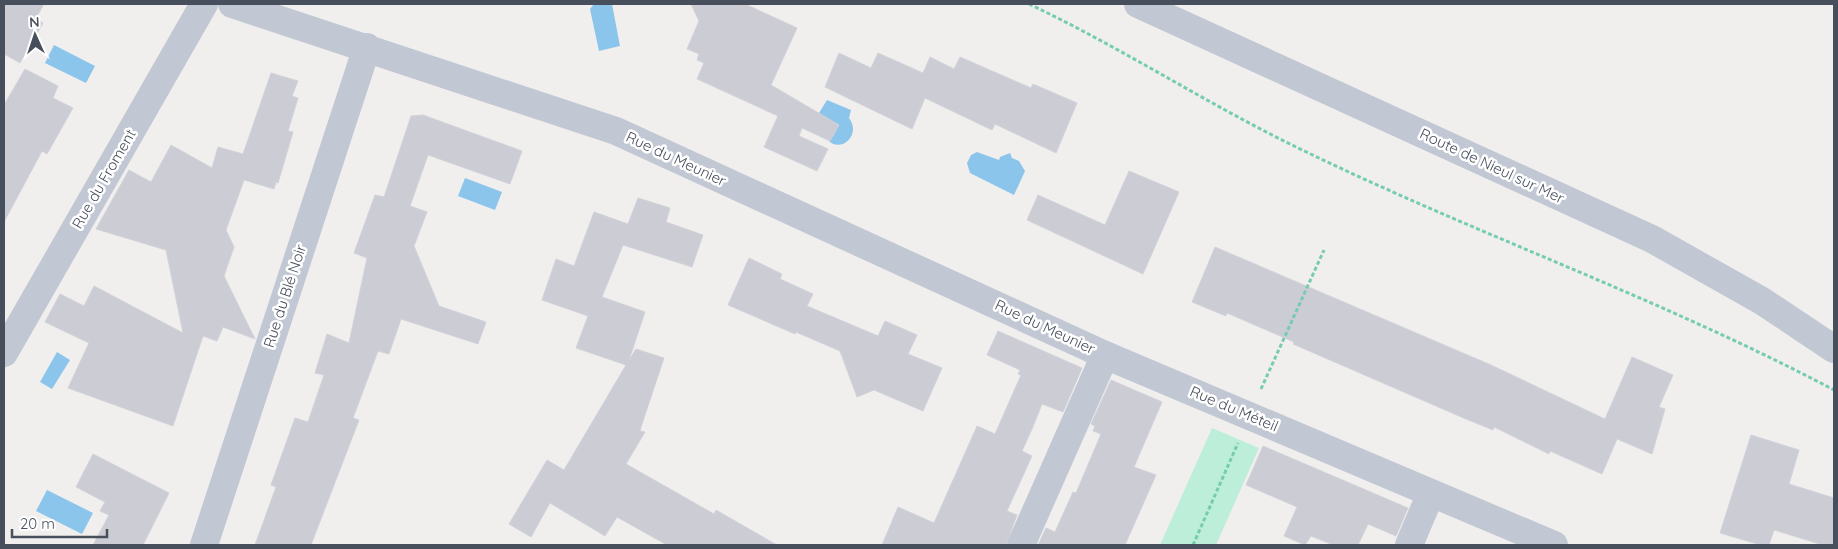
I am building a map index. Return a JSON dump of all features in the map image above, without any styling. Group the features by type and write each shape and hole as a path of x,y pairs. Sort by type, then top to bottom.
{"street":[{"name":"Rue du Froment","path":"4,353 204,4"},
{"name":"Rue du Meunier","path":"232,4 367,47 616,131 1105,354"},
{"name":"Route de Nieul sur Mer","path":"1138,4 1652,239 1762,302 1834,349"},
{"name":"Rue du Blé Noir","path":"204,545 367,47"},
{"name":"Rue du Méteil","path":"1105,354 1554,545"},
{"path":"1021,545 1105,354"},
{"path":"1409,545 1431,493"}],"path":[{"path":"1029,4 1078,27 1290,144 1522,248 1767,354 1834,390"},
{"path":"1193,545 1324,250"}],"green space":[{"path":"1212,428 1259,448 1216,545 1160,545"}],"water":[{"path":"594,4 612,4 620,46 599,51 590,9"},
{"path":"54,45 95,66 86,83 45,63"},
{"path":"827,100 851,110 849,118 853,131 848,141 843,144 833,144 828,140 823,131 819,113"},
{"path":"977,152 999,160 1000,157 1010,153 1012,158 1019,161 1025,171 1014,195 970,173 967,163 971,155"},
{"path":"465,178 502,192 495,210 458,196"},
{"path":"57,352 70,360 52,389 40,382"},
{"path":"47,490 93,513 82,534 36,511"}],"building":[{"path":"4,4 44,4 36,18 43,23 20,63 4,54"},
{"path":"691,4 745,4 797,28 771,85 839,125 830,141 802,128 799,136 828,149 817,171 764,147 778,116 697,79 704,63 697,60 699,54 687,49 699,21"},
{"path":"839,53 871,68 878,53 923,73 930,57 954,69 960,57 1031,88 1033,84 1077,103 1056,153 995,124 992,130 925,98 912,129 825,87"},
{"path":"25,69 58,86 53,98 73,108 47,154 42,151 4,222 4,105"},
{"path":"271,73 298,81 292,96 298,98 288,131 293,132 278,183 276,182 274,189 244,180 226,230 234,247 224,276 255,339 223,327 217,341 203,336 173,426 68,388 89,343 45,322 60,294 84,306 94,286 183,333 166,250 96,229 129,170 151,182 171,145 212,168 218,147 243,154"},
{"path":"423,115 522,151 510,184 428,155 410,206 427,212 414,246 439,306 486,322 478,344 401,319 389,354 378,351 353,418 359,420 311,545 255,545 276,487 271,485 295,418 308,422 324,375 315,373 327,334 349,343 367,258 354,253 375,195 384,197 411,116"},
{"path":"1129,171 1179,192 1143,274 1027,220 1038,195 1105,225"},
{"path":"638,198 670,208 666,222 703,235 692,267 623,245 602,297 645,312 629,360 636,349 664,358 641,427 640,431 645,432 626,464 714,514 716,510 777,545 667,545 617,517 605,536 550,503 531,537 509,524 547,460 564,470 626,365 576,348 588,316 542,300 556,259 574,266 594,212 628,224"},
{"path":"1215,247 1491,365 1605,419 1632,357 1673,375 1659,407 1665,409 1652,454 1617,439 1602,474 1550,451 1549,454 1494,427 1493,430 1466,419 1293,344 1294,342 1227,313 1226,316 1192,302"},
{"path":"749,258 782,274 780,279 813,294 807,306 878,336 885,321 917,335 908,354 942,368 923,411 874,390 857,397 840,351 728,305"},
{"path":"998,331 1082,368 1063,412 1042,404 1022,451 1032,456 1007,511 1017,515 1006,545 882,545 898,507 934,523 977,426 995,434 1021,375 1018,374 1020,370 987,355"},
{"path":"1111,380 1162,402 1134,467 1156,475 1125,545 1038,545 1046,528 1055,532 1073,492 1076,493 1101,434 1093,431 1095,426 1091,424"},
{"path":"1751,435 1799,450 1789,484 1834,498 1834,545 1823,545 1774,530 1769,545 1761,545 1720,533"},
{"path":"1263,446 1408,508 1396,536 1368,524 1358,545 1333,545 1311,536 1305,545 1284,536 1297,507 1246,485"},
{"path":"93,454 169,493 143,545 93,545 109,515 100,511 105,502 76,487"}]}
